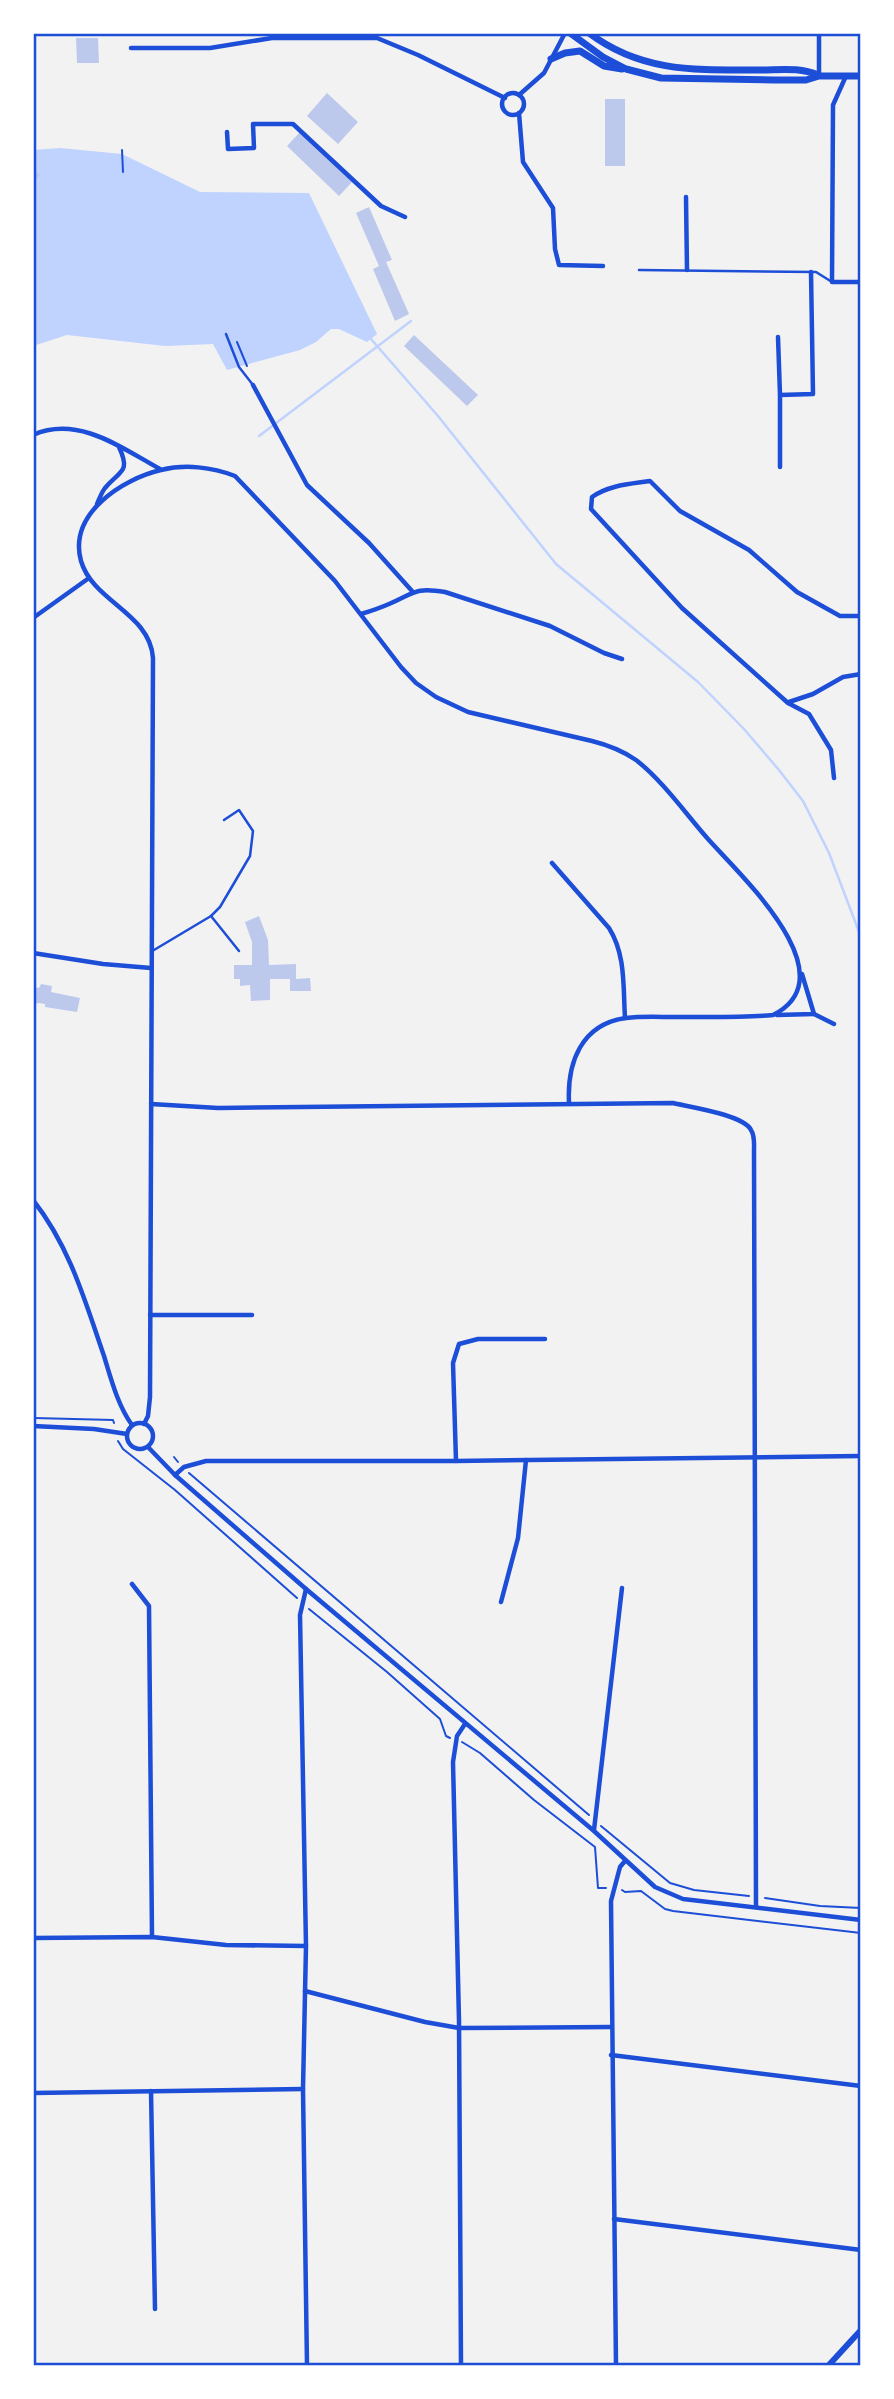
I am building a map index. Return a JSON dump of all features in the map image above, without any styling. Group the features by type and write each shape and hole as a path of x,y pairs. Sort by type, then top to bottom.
{"main road":[{"path":"568,33 626,69"},
{"path":"589,33 625,56 660,66 807,70 819,76"},
{"path":"551,59 580,51 604,66 661,78 806,80 819,76 861,76"},
{"path":"828,2366 861,2330"}],"street":[{"path":"260,33 260,40"},
{"path":"519,94 541,76 568,33"},
{"path":"819,33 819,76"},
{"path":"131,48 210,48 260,40 377,38 505,97"},
{"path":"846,76 833,105 832,282 861,282"},
{"path":"511,93 519,94 524,103 523,109 511,115 505,111 502,104 505,97 511,93"},
{"path":"519,113 523,162 552,208 559,265 603,266"},
{"path":"228,132 228,149 254,148 253,124 293,124 381,206 405,217"},
{"path":"686,197 687,270"},
{"path":"780,395 813,394 811,272"},
{"path":"778,337 780,467"},
{"path":"253,385 307,485 369,543 412,591"},
{"path":"33,435 53,428 68,427 88,432 160,470"},
{"path":"119,447 125,463 124,469 104,489 83,526 79,544 81,561 89,578 137,623 150,639 152,648 150,1315 149,1408 144,1424"},
{"path":"95,508 127,483 160,470 191,467 214,469 235,476 329,573 416,683 436,697 479,715 610,746 635,760 660,784 779,921 794,951 814,1014"},
{"path":"834,778 831,750 809,714 788,703 682,608 591,509 592,497 601,490 650,481 680,510 749,550 797,592 839,616 861,616"},
{"path":"33,618 89,578"},
{"path":"361,614 391,604 412,591 428,589 550,626 622,659"},
{"path":"788,703 813,694 843,677 861,674"},
{"path":"552,863 616,939 621,954 625,1018"},
{"path":"33,953 151,968"},
{"path":"774,1015 784,1010 795,998 800,970"},
{"path":"569,1103 569,1071 577,1050 597,1030 625,1018 814,1014 834,1024"},
{"path":"151,1104 218,1108 673,1103 744,1122 751,1128 754,1138 757,1457 756,1907"},
{"path":"33,1200 63,1244 74,1268 116,1393 132,1425"},
{"path":"150,1315 252,1315"},
{"path":"456,1461 453,1363 459,1344 478,1339 545,1339"},
{"path":"132,1425 144,1424"},
{"path":"132,1425 127,1434 128,1441 132,1447 140,1450 148,1447 152,1440 152,1433 144,1424"},
{"path":"33,1426 127,1434"},
{"path":"148,1447 175,1475 306,1589 594,1831 655,1887 683,1899 861,1920"},
{"path":"175,1475 184,1468 206,1461 861,1456"},
{"path":"501,1602 518,1538 526,1460"},
{"path":"132,1584 149,1606 152,1937"},
{"path":"594,1831 622,1588"},
{"path":"306,1589 300,1615 306,1946 303,2090 307,2366"},
{"path":"461,2366 459,2028 453,1762 456,1740 465,1724"},
{"path":"616,2366 611,1901 620,1867 625,1861"},
{"path":"33,1938 152,1937 235,1946 306,1946"},
{"path":"305,1991 425,2022 459,2028 611,2027"},
{"path":"611,2055 861,2086"},
{"path":"33,2094 303,2090"},
{"path":"151,2091 155,2309"},
{"path":"614,2219 861,2250"}],"lane":[{"path":"639,270 816,272 832,282"},
{"path":"226,334 239,367 253,385"},
{"path":"151,951 211,916 237,880 250,856 253,831 239,810 224,821"},
{"path":"211,916 239,951"}],"path":[{"path":"121,150 123,172"},
{"path":"235,338 248,367"},
{"path":"33,1418 113,1420"},
{"path":"115,1432 115,1438 123,1449 175,1490 440,1719 446,1736 480,1753 534,1800 595,1847 598,1888 604,1888"},
{"path":"174,1457 670,1883 694,1890 820,1906 861,1908"},
{"path":"625,1892 640,1891 665,1909 673,1911 861,1933"}],"water":[{"path":"60,148 122,154 200,192 309,193 377,334 367,342 339,329 331,329 316,342 300,350 227,370 213,344 165,346 67,335 33,346 33,150"}],"building":[{"path":"76,38 98,38 99,63 77,63"},
{"path":"327,93 358,122 338,144 307,116"},
{"path":"605,99 625,99 625,166 605,166"},
{"path":"300,132 352,182 339,196 287,146"},
{"path":"33,169 40,175 33,183"},
{"path":"369,207 392,260 386,262 409,314 395,321 373,269 379,266 356,213"},
{"path":"414,335 478,395 467,406 404,346"},
{"path":"259,916 268,940 269,965 296,964 296,979 310,978 311,991 290,991 290,979 270,979 270,1000 251,1001 250,985 240,986 240,979 234,979 234,965 252,965 252,942 245,922"},
{"path":"41,984 52,986 51,992 80,998 77,1012 45,1007 45,1004 33,1004 33,987 39,988"}],"waterway":[{"path":"259,436 411,321"},
{"path":"371,339 438,416 556,564 698,682 779,770 803,801 829,853 861,937"}]}
